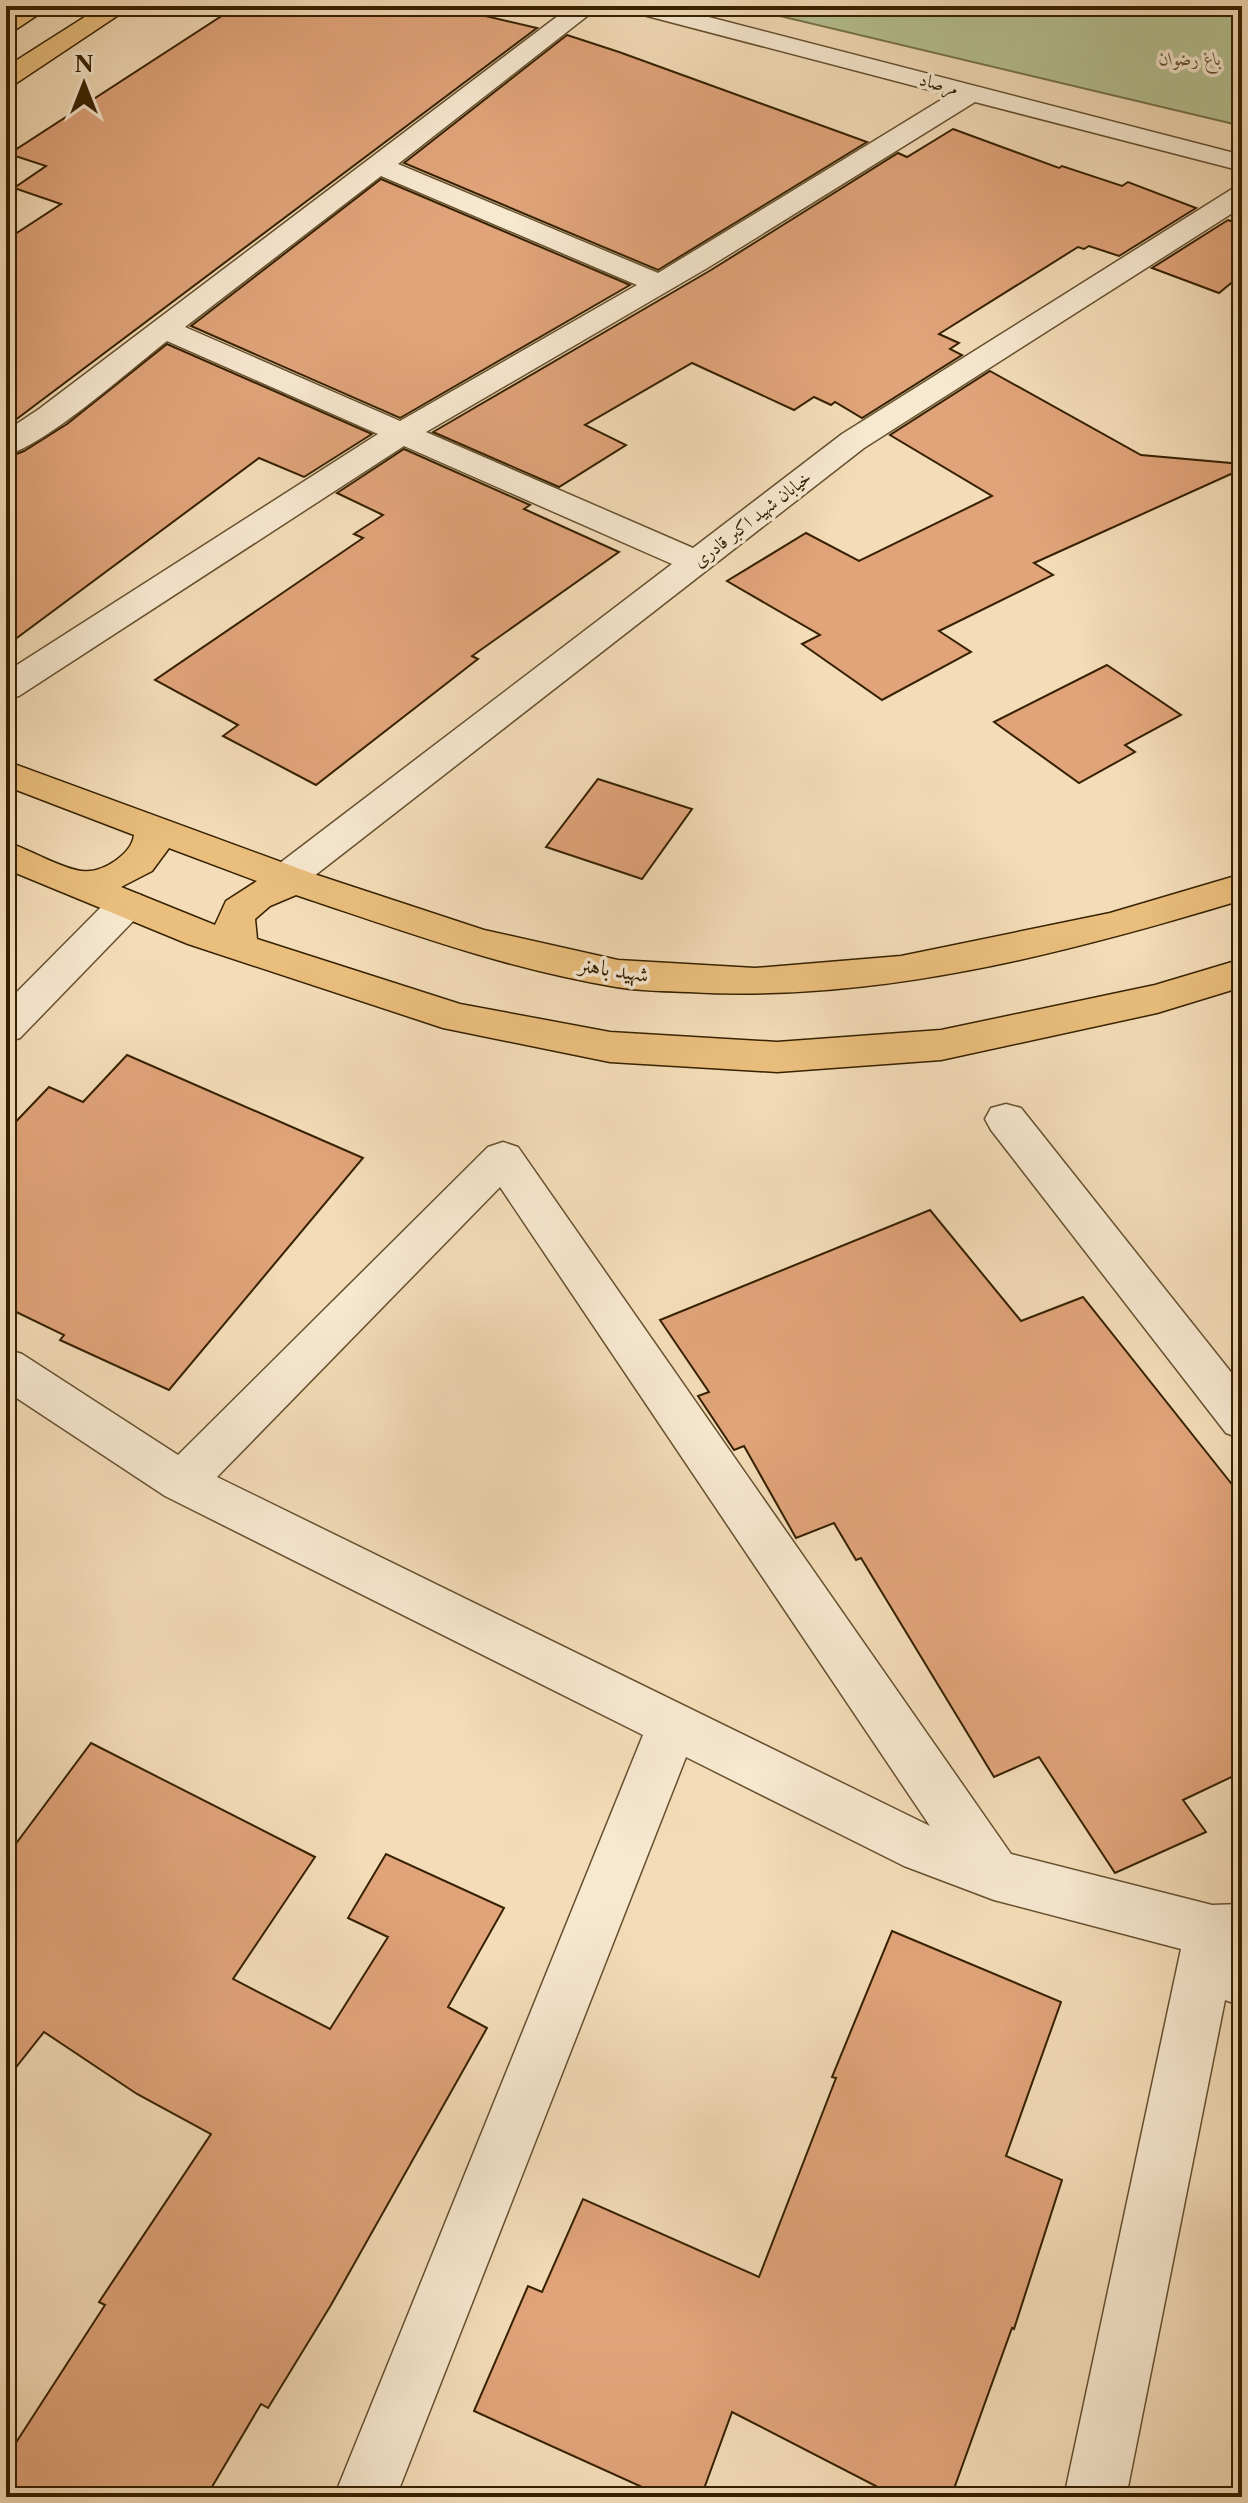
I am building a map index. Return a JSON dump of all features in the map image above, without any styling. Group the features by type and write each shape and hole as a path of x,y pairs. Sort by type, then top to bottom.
{"main road":[{"path":"6,25 38,6"},
{"path":"6,78 119,6"},
{"name":"شهید باهنر","path":"6,773 291,880 478,942 618,974 755,982 901,970 1112,926 1242,887"},
{"path":"80,885 111,880 129,869 151,847 154,829"},
{"path":"6,855 202,935 457,1018 610,1047 777,1057 941,1045 1157,999 1242,973"},
{"path":"241,947 234,928 240,910 269,890 291,880"}],"street":[{"path":"6,445 165,329 587,6"},
{"name":"مرصاد","path":"637,6 1242,163"},
{"path":"6,688 402,433 660,284 971,93"},
{"path":"380,166 660,284"},
{"name":"خیابان شهید اکبر قادری","path":"291,880 853,441 1242,195"},
{"path":"165,329 696,562"},
{"path":"6,1028 127,904"},
{"path":"1006,1119 1242,1420"},
{"path":"182,1482 503,1158 994,1875"},
{"path":"6,1367 182,1482 923,1849 994,1875 1227,1931"},
{"path":"365,2497 673,1725"},
{"path":"1227,1931 1242,1980"},
{"path":"1095,2497 1227,1931"}],"green space":[{"name":"باغ رضوان","path":"738,6 1242,6 1242,126"}],"building":[{"path":"237,6 443,6 537,28 6,427 6,240 61,204 14,188 46,166 9,154"},
{"path":"567,35 867,142 658,270 404,163"},
{"path":"953,129 1059,168 1062,166 1122,186 1128,182 1196,208 1119,256 1089,246 1084,249 1078,247 939,334 959,343 950,349 962,355 862,418 835,402 831,405 814,397 794,410 692,363 585,425 626,445 559,487 433,432 711,270 898,153 907,157"},
{"path":"381,179 630,285 400,418 191,326"},
{"path":"1228,220 1242,225 1242,274 1219,293 1152,268"},
{"path":"167,344 372,434 304,477 259,458 6,646 6,458 24,451 67,424"},
{"path":"990,371 1141,455 1242,464 1242,469 1034,563 1053,575 939,631 971,652 882,700 802,644 820,635 727,581 806,533 859,561 992,496 890,435"},
{"path":"404,449 530,505 524,509 619,552 472,656 478,659 316,785 223,736 238,725 155,680 363,538 354,534 383,515 337,493"},
{"path":"1107,665 1181,715 1125,745 1135,752 1079,783 994,722"},
{"path":"598,779 692,809 642,879 546,847"},
{"path":"127,1055 363,1158 169,1390 60,1340 64,1335 6,1307 6,1132 49,1087 83,1102"},
{"path":"930,1210 1021,1321 1083,1297 1242,1497 1242,1772 1183,1800 1206,1832 1115,1873 1039,1757 994,1777 861,1558 856,1560 834,1523 796,1538 744,1446 734,1450 698,1396 709,1392 660,1320"},
{"path":"91,1743 315,1857 233,1979 330,2029 388,1937 348,1918 386,1854 504,1908 448,2007 487,2028 331,2305 268,2408 261,2404 206,2497 6,2497 6,2458 105,2305 99,2302 211,2134 137,2094 44,2032 6,2080 6,1857"},
{"path":"892,1931 1061,2002 1006,2156 1062,2180 1014,2329 951,2497 897,2497 732,2412 701,2497 664,2497 474,2411 528,2286 542,2292 583,2199 759,2277 836,2078 832,2077"}]}
